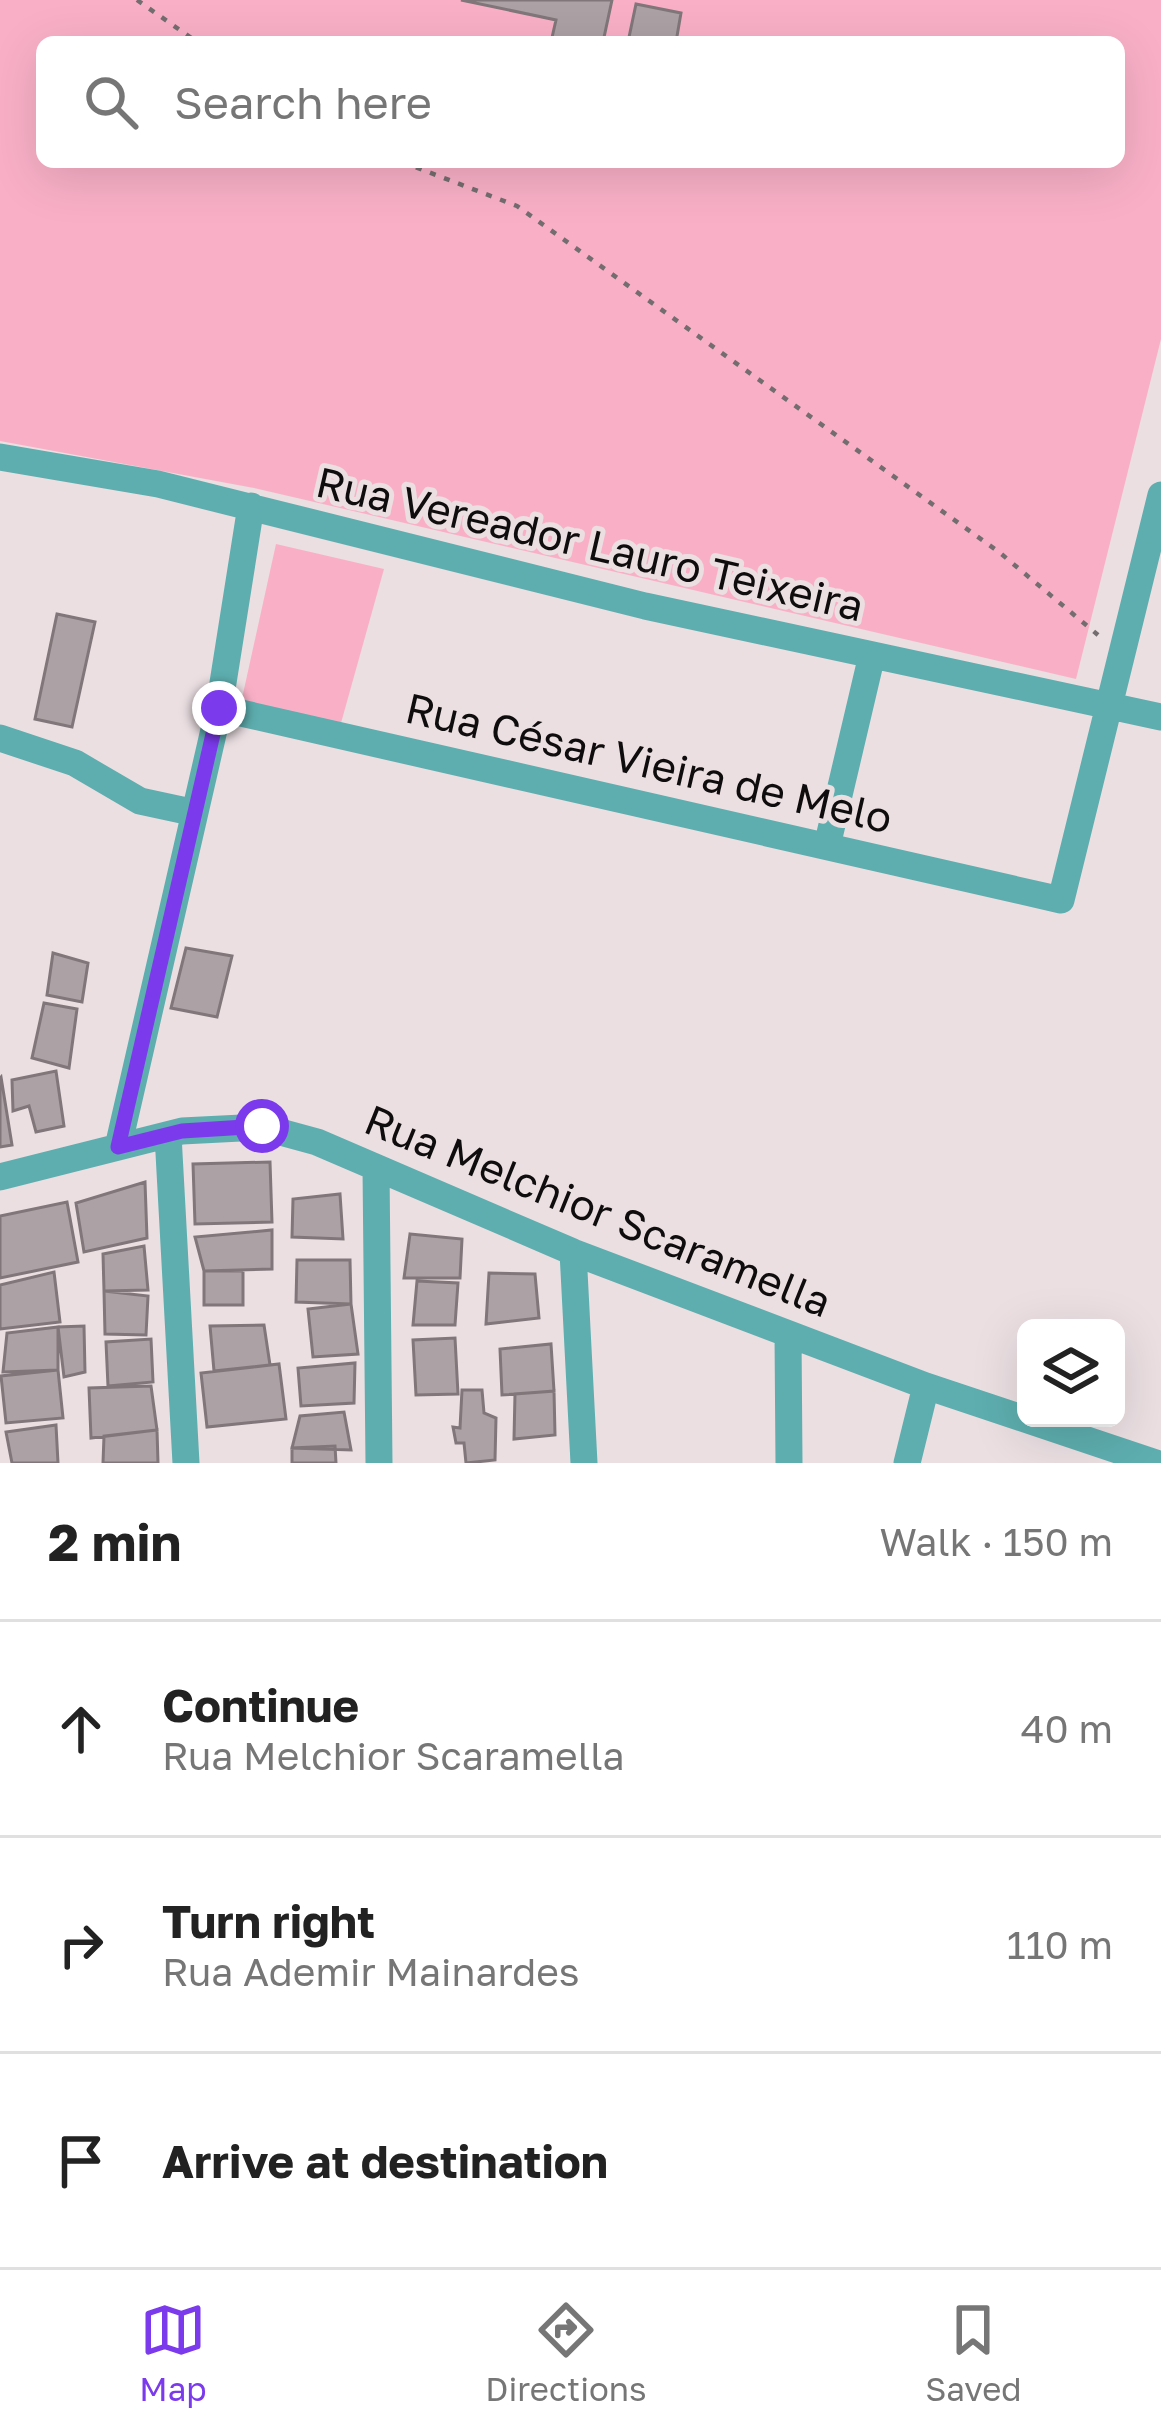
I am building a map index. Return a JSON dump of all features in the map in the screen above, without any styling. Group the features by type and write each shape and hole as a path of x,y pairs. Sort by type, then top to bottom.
{"street":[{"name":"Rua Vereador Lauro Teixeira","path":"0,457 250,506 645,607 1161,717"},
{"path":"1106,705 1161,494"},
{"path":"118,1147 191,812 219,708 250,506"},
{"path":"827,847 872,655"},
{"name":"Rua César Vieira de Melo","path":"219,708 1060,900 1106,705"},
{"path":"0,738 75,763 140,801 191,812"},
{"name":"Rua Melchior Scaramella","path":"0,1177 168,1135 262,1126 1090,1452 1156,1463"},
{"path":"168,1135 187,1463"},
{"path":"376,1168 379,1463"},
{"path":"573,1252 584,1463"},
{"path":"788,1334 789,1463"},
{"path":"907,1463 926,1386"}],"path":[{"path":"137,0 188,36"},
{"path":"418,168 517,206 999,552 1121,654"}],"shaded area":[{"path":"0,0 1161,0 1161,339 1076,679 254,488 0,441"},
{"path":"276,544 384,569 341,723 241,703"}],"building":[{"path":"461,0 612,0 604,36 552,36 556,20"},
{"path":"636,4 681,13 677,36 629,36"},
{"path":"57,614 95,622 72,727 35,719"},
{"path":"186,948 232,956 217,1017 171,1008"},
{"path":"53,953 88,963 82,1002 47,995"},
{"path":"44,1003 77,1009 69,1068 32,1058"},
{"path":"56,1071 64,1126 36,1132 29,1106 13,1111 12,1080"},
{"path":"0,1078 12,1145 0,1147"},
{"path":"270,1162 272,1222 195,1224 193,1164"},
{"path":"145,1182 147,1238 84,1252 76,1203"},
{"path":"340,1194 343,1239 292,1237 293,1199"},
{"path":"67,1202 78,1262 0,1278 0,1216"},
{"path":"272,1230 272,1269 204,1271 195,1237"},
{"path":"410,1234 462,1239 460,1278 404,1278"},
{"path":"144,1246 148,1290 104,1291 103,1254"},
{"path":"297,1260 350,1260 351,1304 296,1302"},
{"path":"204,1271 243,1271 243,1305 204,1305"},
{"path":"54,1272 60,1322 0,1329 0,1285"},
{"path":"489,1273 535,1274 539,1318 486,1324"},
{"path":"417,1281 458,1283 455,1325 413,1325"},
{"path":"104,1291 148,1296 146,1335 105,1334"},
{"path":"351,1304 358,1354 313,1357 308,1309"},
{"path":"264,1325 270,1365 214,1371 210,1326"},
{"path":"84,1326 85,1372 64,1377 58,1327"},
{"path":"58,1327 58,1370 3,1372 7,1333"},
{"path":"455,1338 458,1394 416,1395 413,1340"},
{"path":"151,1339 153,1382 108,1386 106,1342"},
{"path":"551,1344 554,1391 502,1395 500,1349"},
{"path":"355,1363 354,1403 301,1406 298,1368"},
{"path":"279,1364 286,1419 207,1427 201,1373"},
{"path":"58,1370 63,1418 6,1423 1,1376"},
{"path":"151,1386 157,1430 91,1438 89,1388"},
{"path":"462,1390 482,1390 484,1413 496,1418 495,1460 466,1463 464,1443 456,1443 453,1427 460,1428"},
{"path":"554,1391 555,1435 514,1439 515,1394"},
{"path":"344,1412 351,1450 292,1448 300,1416"},
{"path":"56,1425 58,1463 12,1463 6,1432"},
{"path":"157,1430 158,1463 103,1463 104,1436"},
{"path":"335,1446 336,1463 292,1463 292,1448"}],"route":[{"path":"219,708 191,812 118,1147 182,1131 262,1126"}]}
